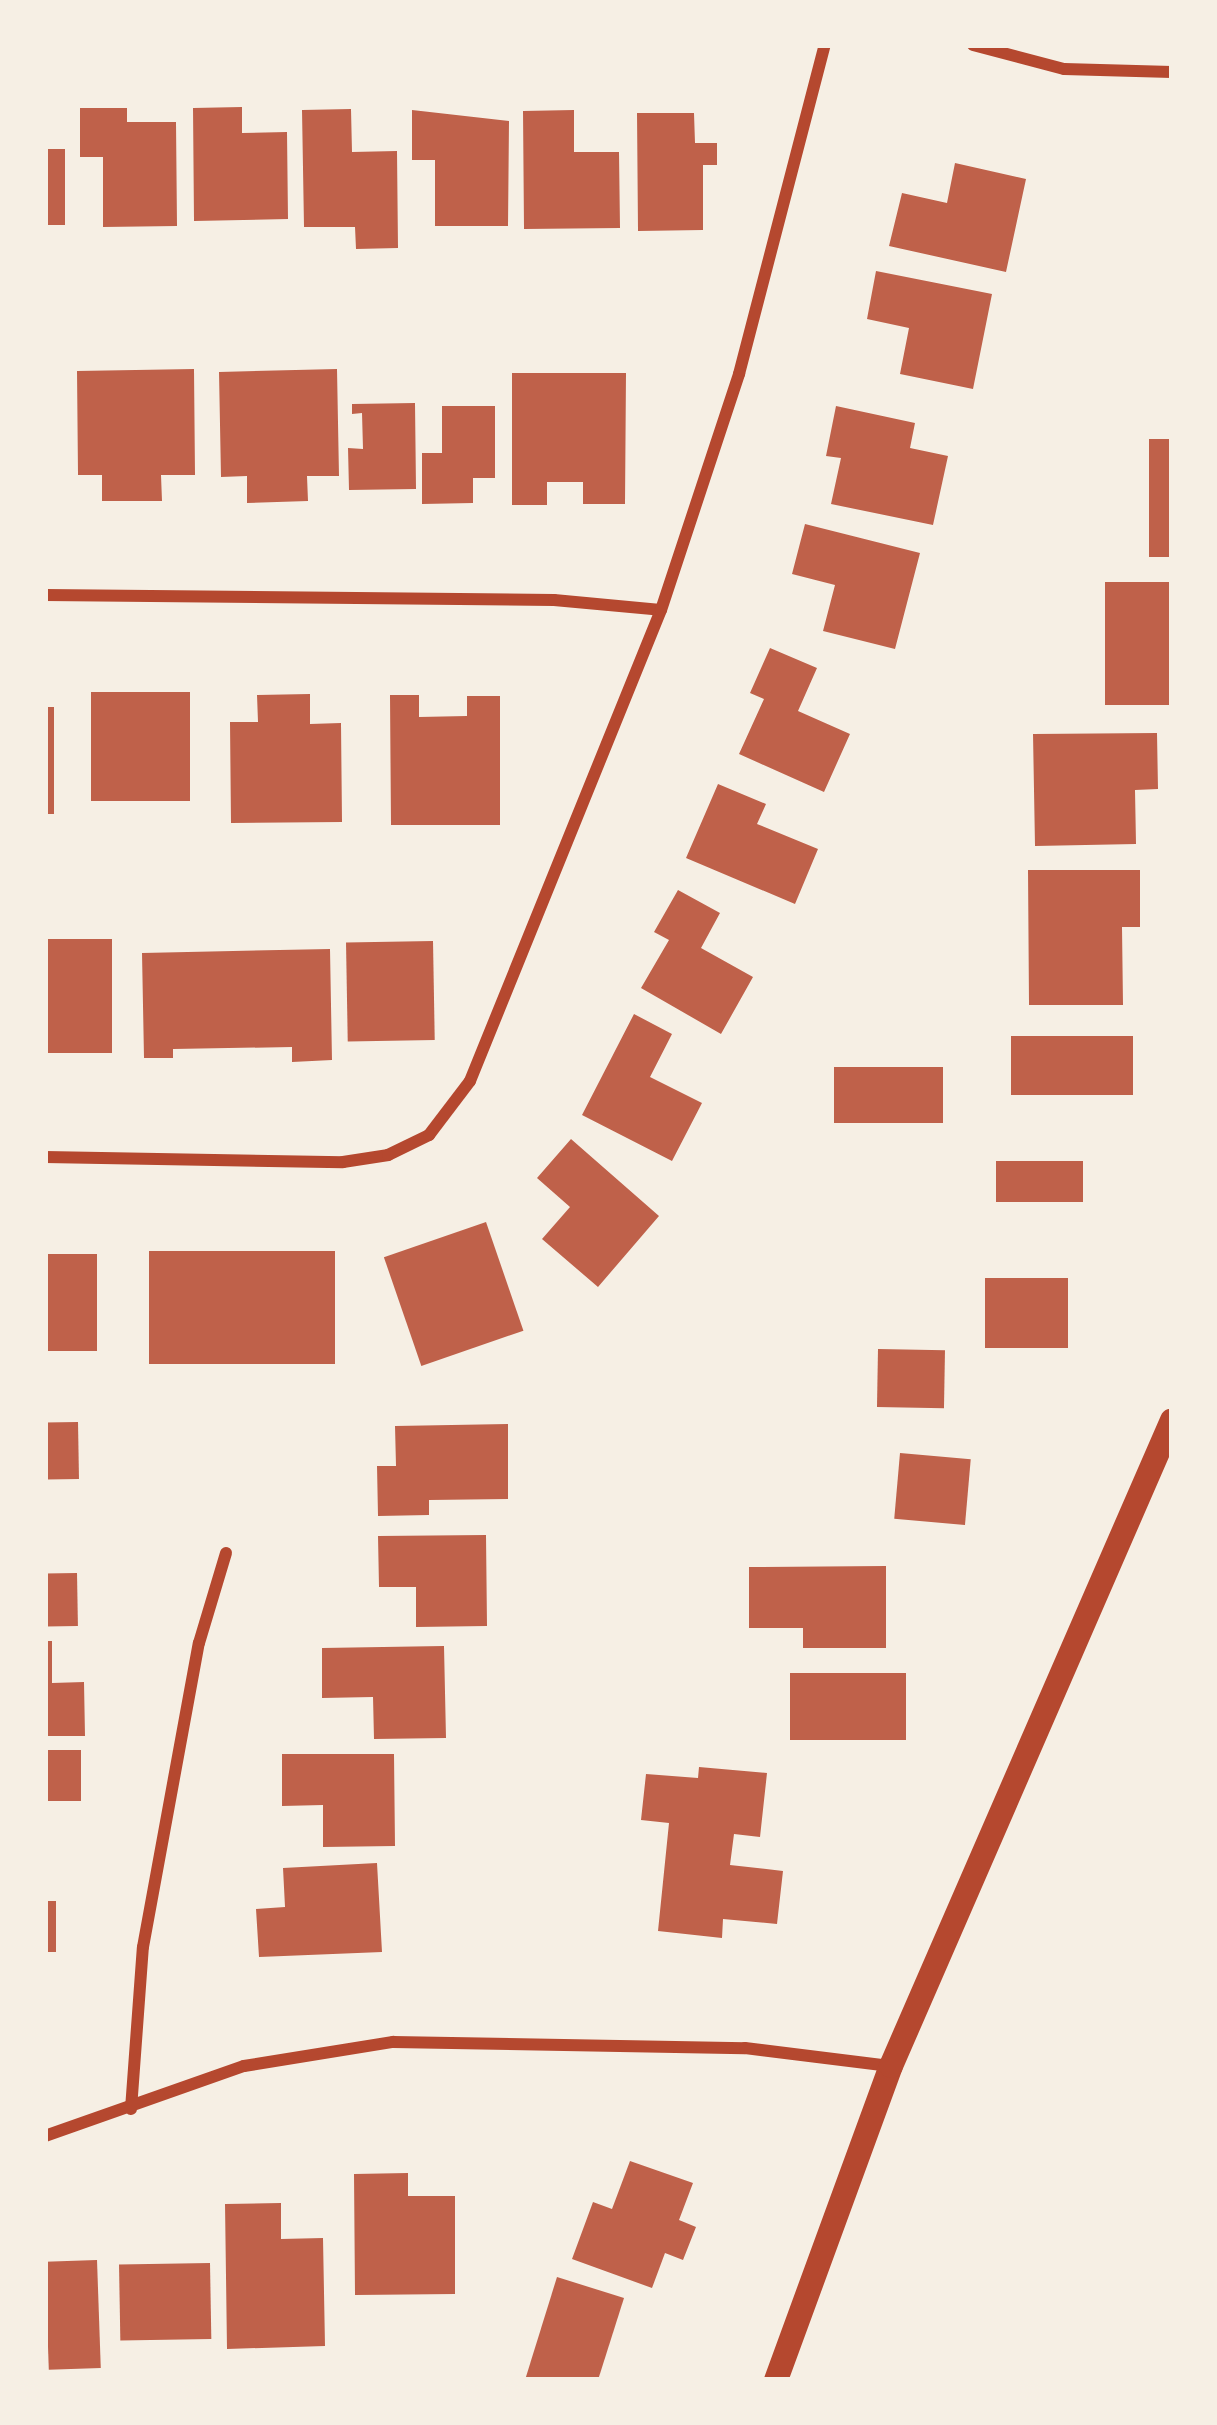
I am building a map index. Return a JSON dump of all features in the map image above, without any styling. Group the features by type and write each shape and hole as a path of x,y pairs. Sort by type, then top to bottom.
{"main road":[{"path":"776,2380 891,2066 1172,1420"}],"street":[{"path":"45,1156 343,1162 388,1155 430,1135 470,1081 661,610 739,374 825,45"},
{"path":"973,45 1064,69 1172,72"},
{"path":"45,595 532,600 661,610"},
{"path":"131,2109 143,1947 199,1643 226,1553"},
{"path":"45,2136 244,2066 393,2042 745,2048 891,2066"}],"building":[{"path":"242,107 242,133 287,132 288,219 194,221 193,108"},
{"path":"80,108 127,108 127,122 176,122 177,226 103,227 103,157 80,157"},
{"path":"351,109 352,152 397,151 398,248 356,249 355,227 304,227 302,110"},
{"path":"412,110 509,121 508,226 435,226 435,160 412,160"},
{"path":"574,110 574,152 619,152 620,228 524,229 523,111"},
{"path":"637,113 694,113 695,143 717,143 717,165 703,165 703,230 638,231"},
{"path":"45,149 65,149 65,225 45,225"},
{"path":"955,163 1026,179 1006,272 889,246 902,193 947,203"},
{"path":"876,271 992,294 973,389 900,374 909,328 867,319"},
{"path":"194,369 195,475 161,475 162,501 102,501 102,475 78,475 77,371"},
{"path":"337,369 339,476 307,476 308,501 247,503 247,476 221,477 219,372"},
{"path":"512,373 626,373 625,504 583,504 583,482 547,482 547,505 512,505"},
{"path":"415,403 416,489 349,490 348,448 363,449 362,413 352,414 352,404"},
{"path":"442,406 495,406 495,478 473,478 473,503 422,504 422,453 442,453"},
{"path":"836,406 915,423 910,448 948,456 933,525 831,504 841,458 826,456"},
{"path":"1149,439 1172,439 1172,557 1149,557"},
{"path":"805,524 920,553 895,649 823,631 835,585 792,574"},
{"path":"1105,582 1172,582 1172,705 1105,705"},
{"path":"770,648 817,668 798,711 850,734 824,792 739,754 764,699 750,693"},
{"path":"91,692 190,692 190,801 91,801"},
{"path":"310,694 310,724 341,723 342,822 231,823 230,722 258,722 257,695"},
{"path":"390,695 419,695 419,717 467,716 467,696 500,696 500,825 391,825"},
{"path":"45,707 54,707 54,814 45,814"},
{"path":"1157,733 1158,789 1135,790 1136,844 1035,846 1033,734"},
{"path":"718,784 766,804 757,824 818,849 795,904 686,858"},
{"path":"1028,870 1140,870 1140,927 1122,927 1123,1005 1029,1005"},
{"path":"678,890 720,913 701,948 753,977 721,1034 641,988 669,940 654,932"},
{"path":"45,939 112,939 112,1053 45,1053"},
{"path":"433,941 435,1040 348,1042 346,943"},
{"path":"330,949 332,1060 292,1062 292,1047 173,1049 173,1058 144,1058 142,953"},
{"path":"634,1014 672,1034 650,1077 702,1103 672,1161 582,1115"},
{"path":"1011,1036 1133,1036 1133,1095 1011,1095"},
{"path":"834,1067 943,1067 943,1123 834,1123"},
{"path":"571,1139 659,1216 598,1287 542,1239 570,1207 537,1178"},
{"path":"996,1161 1083,1161 1083,1202 996,1202"},
{"path":"486,1222 523,1331 421,1366 384,1257"},
{"path":"149,1251 335,1251 335,1364 149,1364"},
{"path":"45,1254 97,1254 97,1351 45,1351"},
{"path":"985,1278 1068,1278 1068,1348 985,1348"},
{"path":"878,1349 945,1350 944,1408 877,1407"},
{"path":"78,1422 79,1479 46,1480 45,1423"},
{"path":"508,1424 508,1499 429,1500 429,1515 378,1516 377,1466 396,1466 395,1426"},
{"path":"900,1453 971,1459 965,1525 894,1519"},
{"path":"486,1535 487,1626 416,1627 416,1587 379,1587 378,1536"},
{"path":"886,1566 886,1648 803,1648 803,1628 749,1628 749,1567"},
{"path":"77,1573 78,1626 46,1627 45,1574"},
{"path":"45,1641 52,1641 52,1683 84,1682 85,1736 45,1736"},
{"path":"444,1646 446,1738 374,1739 373,1697 322,1698 322,1648"},
{"path":"790,1673 906,1673 906,1740 790,1740"},
{"path":"45,1750 81,1750 81,1801 45,1801"},
{"path":"282,1754 394,1754 395,1846 323,1847 323,1805 282,1806"},
{"path":"699,1767 767,1773 760,1837 734,1834 730,1865 783,1871 777,1924 723,1919 722,1938 658,1931 669,1823 641,1820 646,1774 698,1778"},
{"path":"377,1863 382,1952 259,1957 256,1909 285,1907 283,1868"},
{"path":"45,1901 56,1901 56,1952 45,1952"},
{"path":"630,2161 693,2183 679,2220 696,2227 683,2260 665,2253 652,2288 572,2259 593,2202 612,2209"},
{"path":"408,2173 408,2196 455,2196 455,2294 355,2295 354,2174"},
{"path":"281,2203 281,2239 323,2238 325,2346 227,2349 225,2204"},
{"path":"97,2260 101,2368 49,2370 45,2262"},
{"path":"210,2263 211,2339 120,2341 119,2265"},
{"path":"557,2277 624,2298 598,2380 525,2380"}]}
